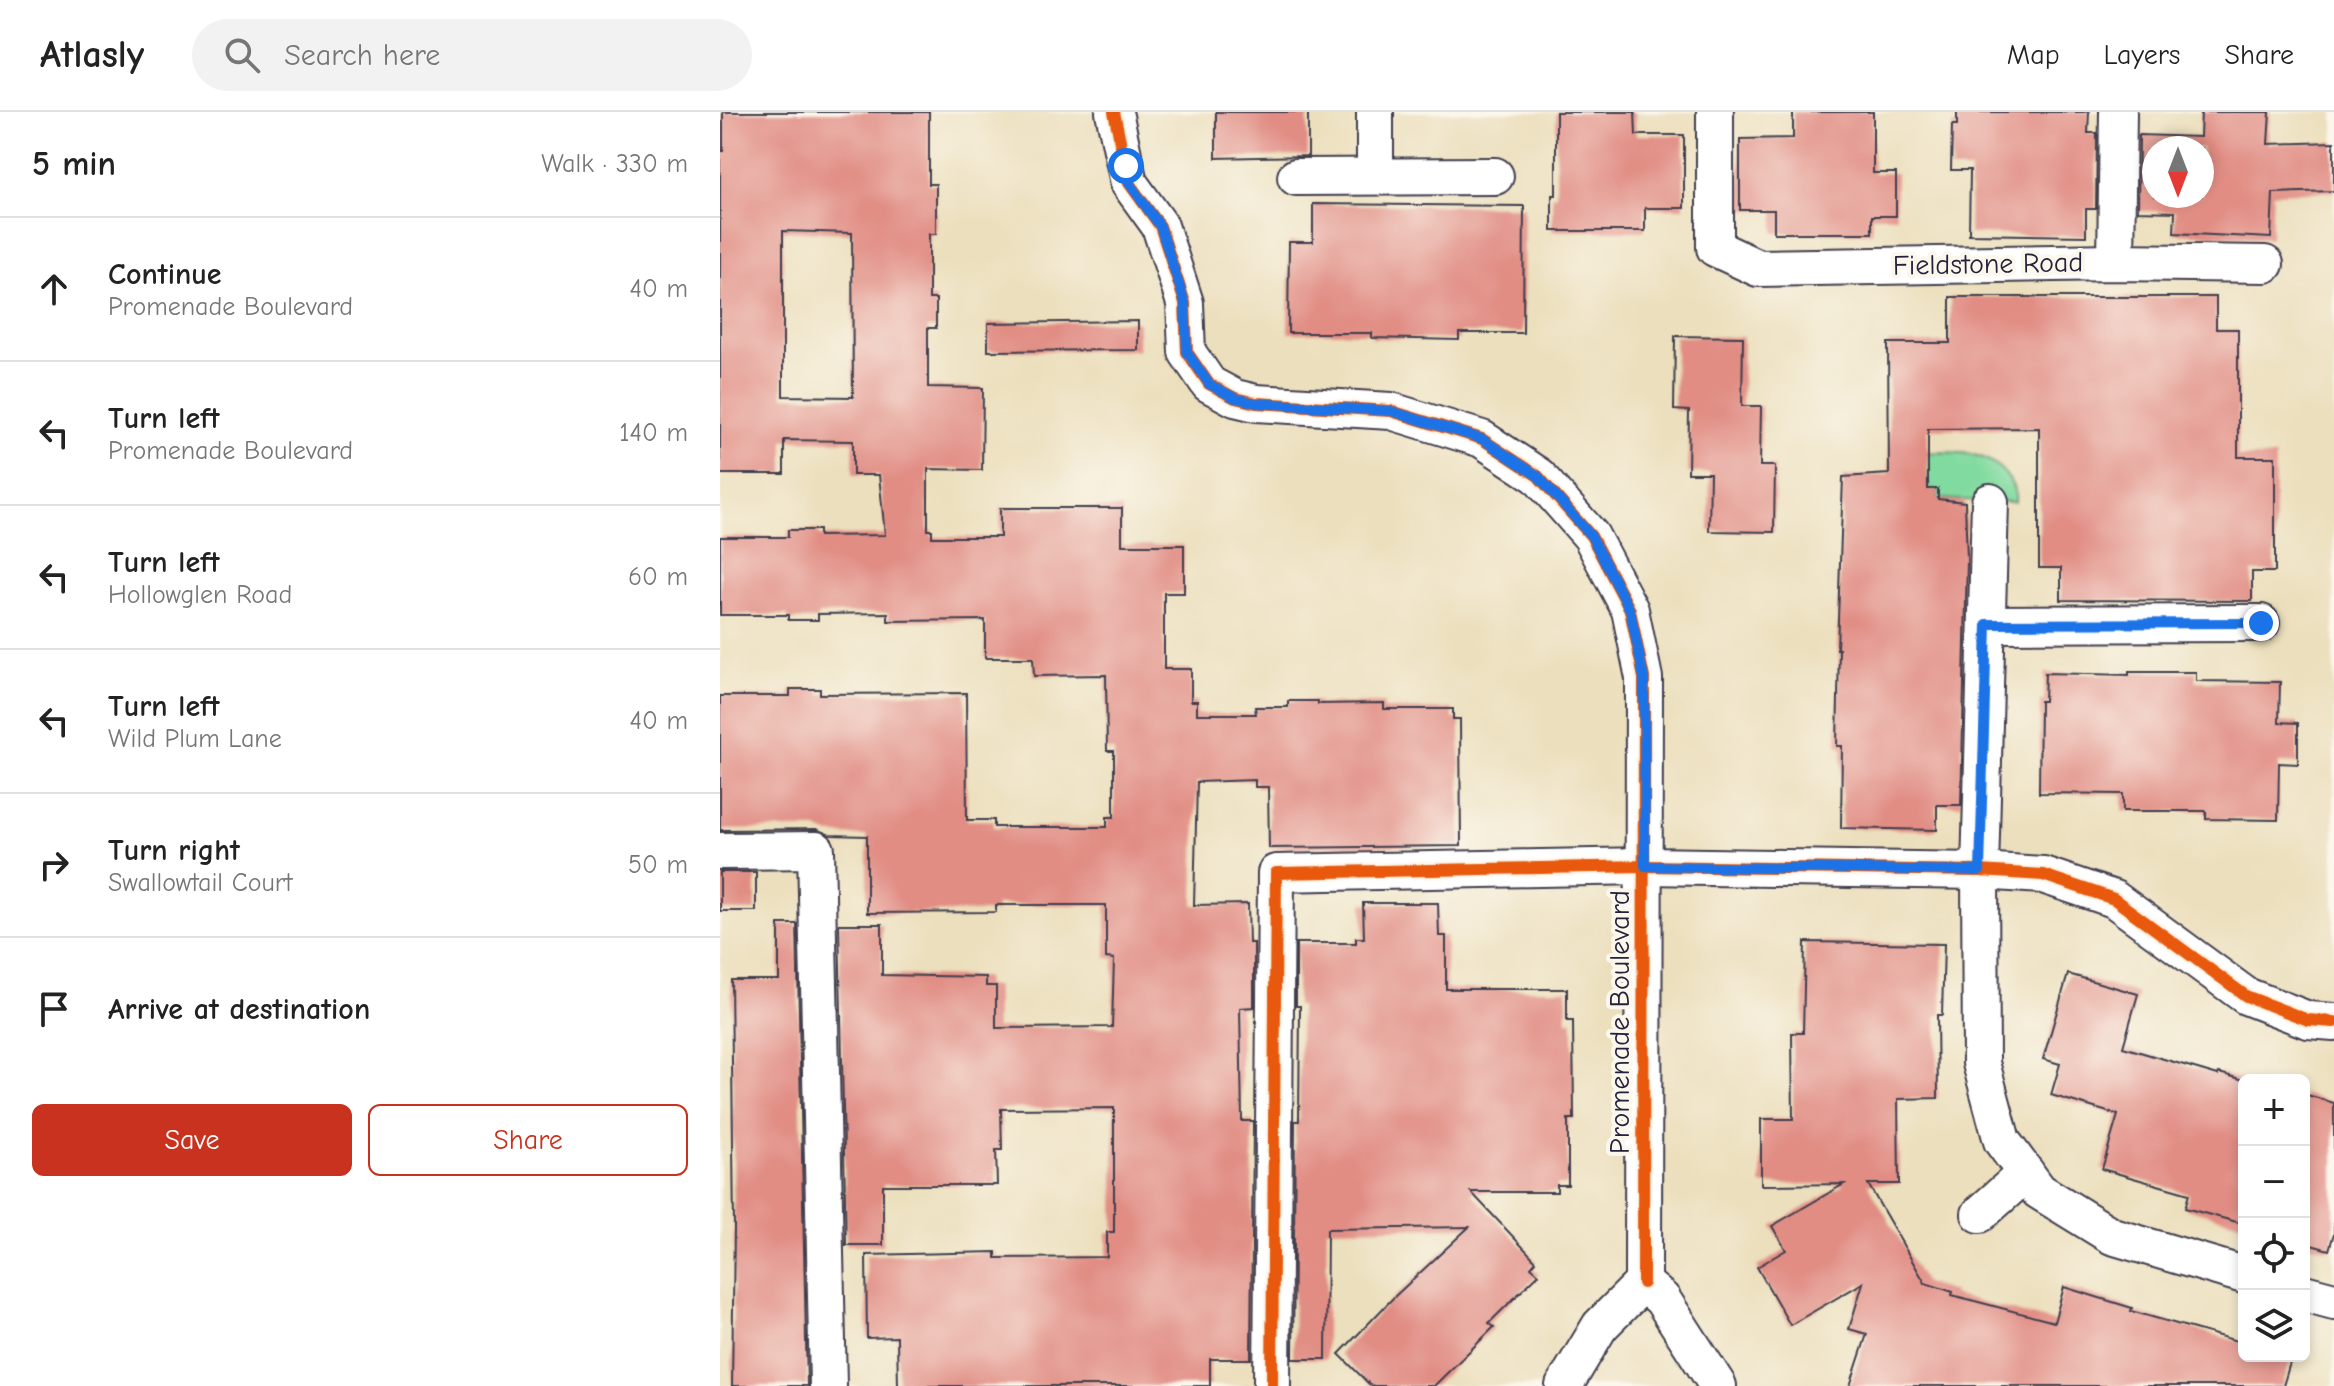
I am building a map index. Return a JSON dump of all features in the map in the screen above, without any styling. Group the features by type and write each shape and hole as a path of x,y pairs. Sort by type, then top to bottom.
{"street":[{"name":"Promenade Boulevard","path":"1114,112 1129,183 1160,226 1185,303 1187,352 1209,384 1235,398 1256,403 1391,411 1482,439 1538,476 1591,536 1630,610 1644,678 1643,1283"},
{"path":"1375,112 1375,176"},
{"name":"Fieldstone Road","path":"1715,112 1715,248 1758,268 2116,262 2265,264"},
{"path":"2116,262 2118,112"},
{"path":"1296,177 1495,176"},
{"path":"1990,502 1980,871 1981,1063 2002,1141 2039,1191 2112,1236 2238,1273"},
{"path":"1987,624 2261,623"},
{"path":"720,851 816,850 828,1386"},
{"path":"1272,1386 1276,873 1645,866 1980,871 2043,875 2114,899 2246,996 2308,1020 2334,1022"},
{"path":"1980,1214 2026,1173"},
{"path":"1564,1386 1600,1326 1643,1283 1662,1299 1718,1386"},
{"path":"2310,1295 2334,1301"}],"green space":[{"path":"1955,452 1982,458 1995,464 2007,477 2014,490 2015,502 1938,499 1938,490 1928,489 1928,477 1897,454"}],"building":[{"path":"723,112 929,112 929,184 936,184 936,234 929,234 929,299 936,299 936,328 928,328 928,387 983,388 982,470 928,469 928,530 932,530 932,537 1000,537 1000,508 1122,508 1122,545 1184,545 1184,593 1164,593 1164,669 1191,669 1191,701 1197,701 1197,714 1256,714 1255,707 1288,707 1288,701 1318,701 1318,704 1384,703 1384,709 1453,709 1453,719 1460,719 1461,846 1269,848 1268,787 1255,787 1255,780 1197,782 1194,905 1248,904 1249,943 1254,943 1254,1007 1240,1008 1242,1121 1253,1121 1251,1359 1210,1359 1210,1386 898,1386 897,1337 867,1338 866,1255 996,1252 996,1258 1107,1257 1107,1232 1114,1232 1114,1108 1001,1109 1002,1150 996,1150 997,1185 883,1185 883,1245 846,1245 839,924 882,924 882,975 986,977 986,986 996,986 996,1028 1112,1027 1114,959 1106,958 1106,905 996,905 996,912 867,913 867,836 830,835 816,829 720,830 720,696 790,696 790,689 820,689 820,694 966,693 967,820 994,820 994,827 1107,827 1107,817 1114,817 1114,751 1107,751 1106,675 1034,676 1033,658 985,658 985,620 888,621 888,613 818,614 818,620 788,620 788,615 720,615 720,537 788,537 788,530 819,530 819,536 885,535 879,475 853,475 853,441 784,440 784,474 720,474 720,151 723,151","holes":["783,231 852,233 853,397 783,396"]},
{"path":"1216,112 1308,112 1308,156 1216,158"},
{"path":"1556,112 1635,112 1636,135 1684,135 1684,208 1645,208 1645,231 1552,231 1552,195 1556,195"},
{"path":"1793,112 1873,112 1873,173 1896,173 1896,216 1872,216 1872,233 1774,233 1774,210 1740,210 1740,139 1793,138"},
{"path":"1957,112 2089,112 2088,133 2097,133 2096,209 2086,209 2086,236 1969,234 1970,170 1951,170 1952,125 1957,125"},
{"path":"2201,112 2270,112 2268,144 2334,142 2334,191 2273,193 2271,238 2174,233 2175,212 2138,211 2139,135 2170,136 2142,136 2142,208 2214,208 2214,136 2200,136"},
{"path":"1313,204 1524,206 1523,333 1459,333 1459,340 1372,338 1372,333 1288,333 1289,242 1313,242"},
{"path":"1950,297 2216,297 2216,329 2238,329 2238,457 2275,457 2275,572 2252,572 2252,601 2061,600 2061,568 2039,568 2039,428 1928,429 1928,489 1938,489 1938,499 1965,502 1967,560 1961,805 1937,805 1937,830 1841,828 1842,746 1837,746 1837,649 1843,477 1889,474 1888,343 1950,343"},
{"path":"1138,321 1138,350 988,351 988,323"},
{"path":"1675,336 1743,337 1742,406 1761,406 1760,466 1775,466 1774,532 1709,531 1710,473 1688,473 1689,411 1674,410"},
{"path":"2129,672 2196,672 2196,681 2280,682 2279,722 2298,723 2298,764 2279,763 2278,820 2206,819 2206,811 2123,811 2123,794 2039,793 2040,701 2044,701 2045,673 2129,675"},
{"path":"720,872 756,872 756,911 720,911"},
{"path":"1363,903 1438,903 1439,936 1446,936 1446,989 1567,989 1567,1021 1573,1021 1574,1119 1568,1119 1568,1185 1557,1185 1557,1192 1471,1192 1536,1261 1531,1267 1539,1274 1489,1323 1494,1327 1434,1386 1371,1386 1339,1354 1469,1227 1327,1229 1326,1359 1293,1359 1295,1121 1299,1121 1300,1006 1296,1006 1296,943 1356,943 1356,938 1364,938"},
{"path":"779,924 797,924 807,1386 732,1386 731,980 779,980"},
{"path":"1805,942 1944,944 1942,1015 1937,1015 1938,1098 1898,1099 1899,1184 1868,1184 1925,1283 1953,1292 1952,1295 2054,1322 2064,1287 2132,1308 2131,1311 2238,1341 2238,1362 2290,1362 2283,1386 1850,1386 1867,1334 1849,1329 1863,1283 1790,1325 1757,1267 1786,1250 1772,1226 1844,1184 1761,1185 1761,1119 1793,1119 1792,1033 1803,1033"},
{"path":"2068,974 2138,994 2123,1047 2238,1078 2238,1222 2185,1208 2189,1194 2102,1169 2118,1115 2051,1095 2060,1064 2043,1059"},
{"path":"2310,1096 2334,1103 2334,1233 2329,1250 2310,1245"}],"cycle path":[{"path":"1114,112 1129,183 1160,226 1185,303 1187,352 1209,384 1235,398 1256,403 1391,411 1482,439 1538,476 1591,536 1630,610 1644,678 1643,1283"},
{"path":"1272,1386 1276,873 1645,866 1980,871 2043,875 2114,899 2246,996 2308,1020 2334,1022"}],"route":[{"path":"1126,166 1129,183 1160,226 1185,303 1187,352 1209,384 1235,398 1256,403 1391,411 1482,439 1538,476 1591,536 1630,610 1644,678 1645,866 1980,871 1987,624 2261,623"}]}
